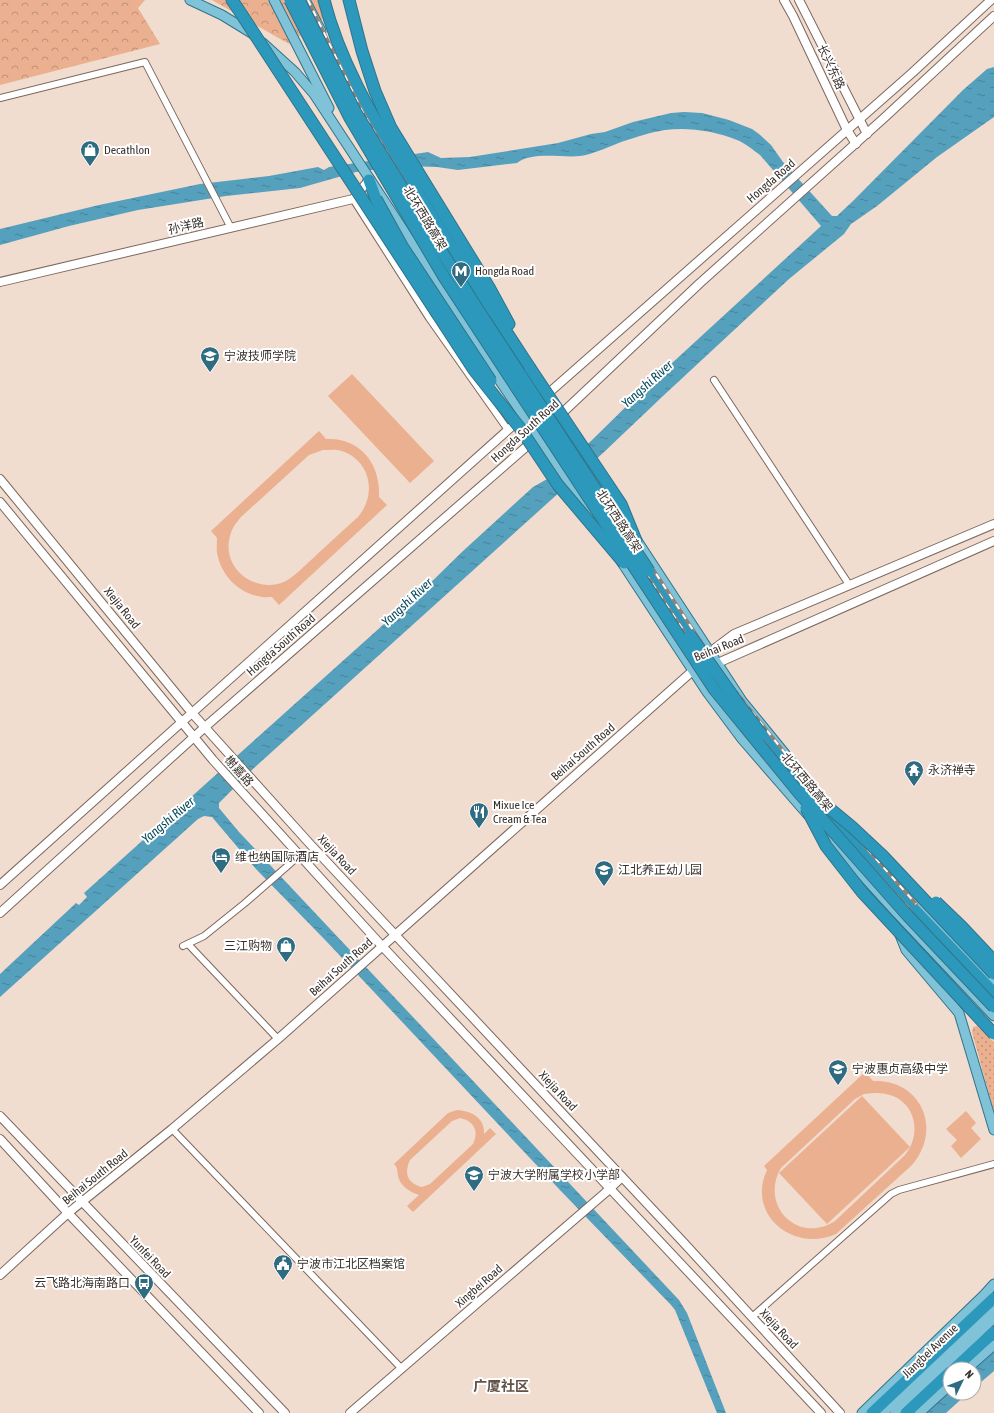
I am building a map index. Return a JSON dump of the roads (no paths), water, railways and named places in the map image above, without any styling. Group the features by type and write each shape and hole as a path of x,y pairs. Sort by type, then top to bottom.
{"highway":[{"path":"232,0 474,370 520,428"},
{"name":"北环西路高架","path":"290,0 350,118 444,277 714,689 908,916 994,1007"},
{"name":"北环西路高架","path":"299,0 356,113 473,302 690,635 802,791 994,993"},
{"path":"324,0 347,65 376,122 472,281 621,504 649,571"},
{"path":"350,0 362,51 375,91 391,128 490,289 530,368"},
{"path":"369,180 376,199 402,246 558,485 652,595"},
{"path":"802,791 852,827 883,856 994,974"},
{"path":"802,791 826,846 862,892 994,1034"},
{"path":"902,876 940,906 994,961"},
{"path":"872,1413 994,1298"},
{"path":"963,1361 994,1332"},
{"path":"906,1413 942,1379"}],"main road":[{"path":"190,0 249,30 296,72 314,94 524,416 707,692 742,739 797,802 894,910 994,1016"},
{"path":"274,0 347,143"},
{"path":"305,0 340,68 420,209 542,398 592,471 742,701 814,790 904,890 994,982"},
{"name":"长兴东路","path":"784,0 847,130 856,144"},
{"name":"长兴东路","path":"799,0 867,134"},
{"name":"Hongda Road","path":"564,379 912,73 991,0"},
{"path":"856,144 994,16"},
{"name":"Hongda South Road","path":"0,913 205,727 538,437 700,283 856,144"},
{"path":"353,199 369,180"},
{"name":"孙洋路","path":"1,280 353,199"},
{"name":"Hongda South Road","path":"0,885 564,379"},
{"name":"Xiejia Road","path":"0,479 192,713 227,751"},
{"path":"0,502 194,738"},
{"name":"Beihai Road","path":"694,672 710,652 734,634 994,524"},
{"name":"Beihai Road","path":"694,672 718,663 994,541"},
{"name":"Beihai South Road","path":"0,1275 68,1213 172,1129 278,1039 589,763 694,672"},
{"name":"榭嘉路","path":"194,738 297,858"},
{"name":"榭嘉路","path":"227,751 258,786"},
{"name":"Xiejia Road","path":"258,786 310,844 396,934 840,1413"},
{"path":"297,858 608,1190 821,1413"},
{"path":"894,910 897,927 906,950 959,1013 994,1130"},
{"path":"959,946 994,958"},
{"name":"Yunfei Road","path":"0,1116 285,1413"},
{"path":"0,1139 68,1213 259,1413"},
{"name":"Xingbei Road","path":"350,1413 622,1177"},
{"path":"862,1413 994,1284"},
{"name":"Jiangbei Avenue","path":"883,1413 994,1307"},
{"name":"Jiangbei Avenue","path":"895,1413 994,1318"},
{"path":"976,1361 994,1345"},
{"path":"919,1413 942,1392"}],"street":[{"path":"0,98 145,62 230,228"},
{"path":"353,199 429,318 508,430"},
{"path":"714,380 848,583"},
{"path":"278,1039 186,945 204,936 297,858"},
{"path":"172,1129 402,1369"},
{"path":"752,1317 892,1194 899,1190 994,1164"}],"water":[{"name":"Yangshi River","path":"994,67 994,117 937,157 877,206 851,224 844,234 789,279 603,453 254,768 219,803 219,808 239,832 679,1300 687,1313 726,1413 717,1413 675,1310 671,1305 256,869 212,817 204,816 198,819 0,997 0,974 76,903 79,905 87,897 84,893 417,596 463,551 533,487 549,478 591,441 646,387 821,226 760,155 743,143 720,134 701,130 674,129 649,133 590,154 580,156 539,156 523,159 517,163 458,170 437,167 405,166 356,172 300,188 226,196 138,210 69,226 0,245 0,229 99,205 200,184 269,176 318,167 324,170 329,167 428,152 441,158 470,157 558,143 591,134 605,132 633,122 671,113 684,112 702,113 729,120 752,129 771,145 783,162 832,216 837,216 963,90 987,69"},
{"path":"994,1351 994,1371 982,1381 982,1361"},
{"path":"942,1397 942,1401 959,1401 946,1413 925,1413"}],"railway":[{"path":"297,0 354,115 457,289 719,684 802,791 910,910"},
{"path":"308,0 362,111 466,285 724,677 809,783 916,904"}],"place":[{"name":"Decathlon","path":"90,167"},
{"name":"Hongda Road","path":"461,288"},
{"name":"宁波技师学院","path":"210,373"},
{"name":"永济禅寺","path":"914,787"},
{"name":"Mixue Ice Cream & Tea","path":"479,829"},
{"name":"维也纳国际酒店","path":"221,874"},
{"name":"江北养正幼儿园","path":"604,887"},
{"name":"三江购物","path":"286,963"},
{"name":"宁波惠贞高级中学","path":"838,1086"},
{"name":"宁波大学附属学校小学部","path":"474,1192"},
{"name":"宁波市江北区档案馆","path":"283,1281"},
{"name":"云飞路北海南路口","path":"144,1300"}],"district":[{"name":"广厦社区","path":"501,1386"}]}
